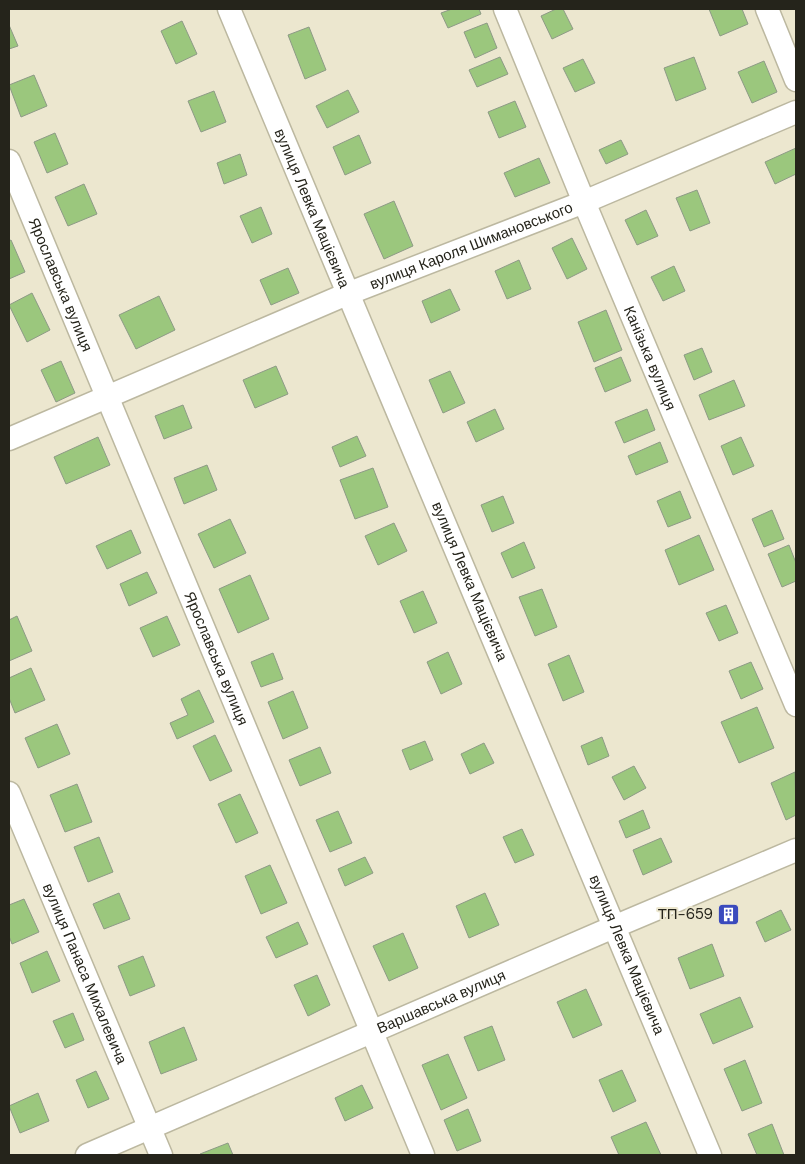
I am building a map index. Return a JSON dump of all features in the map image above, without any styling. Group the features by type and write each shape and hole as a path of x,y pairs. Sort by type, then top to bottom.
{"street":[{"name":"вулиця Левка Мацієвича","path":"229,9 347,294 616,926 710,1155"},
{"name":"Канізька вулиця","path":"505,9 796,706"},
{"path":"767,9 796,80"},
{"name":"вулиця Кароля Шимановського","path":"9,439 347,294 584,202 796,112"},
{"name":"Ярославська вулиця","path":"9,161 423,1155"},
{"name":"вулиця Панаса Михалевича","path":"9,793 160,1155"},
{"name":"Варшавська вулиця","path":"87,1155 796,850"}],"building":[{"path":"452,9 479,9 481,14 448,28 441,13"},
{"path":"556,9 563,9 573,29 552,39 541,16"},
{"path":"709,9 742,9 748,24 720,36"},
{"path":"182,21 197,54 176,64 161,31"},
{"path":"487,23 497,48 475,58 464,32"},
{"path":"9,25 18,46 9,49"},
{"path":"309,27 326,70 305,79 288,35"},
{"path":"500,57 508,74 477,87 469,70"},
{"path":"694,57 706,89 676,101 664,68"},
{"path":"583,59 595,83 575,92 563,68"},
{"path":"764,61 777,92 752,103 738,72"},
{"path":"34,75 47,106 21,117 9,85"},
{"path":"348,90 359,112 327,128 316,106"},
{"path":"214,91 226,122 201,132 188,101"},
{"path":"515,101 526,127 499,138 488,112"},
{"path":"55,133 68,164 47,173 34,142"},
{"path":"359,135 371,163 345,175 333,147"},
{"path":"621,140 628,154 606,164 599,150"},
{"path":"796,148 796,174 775,184 765,162"},
{"path":"240,154 247,175 224,184 217,163"},
{"path":"539,158 550,183 515,197 504,173"},
{"path":"84,184 97,214 68,226 55,197"},
{"path":"697,190 710,223 690,231 676,198"},
{"path":"394,201 413,246 384,259 364,214"},
{"path":"261,207 272,234 252,243 240,216"},
{"path":"646,210 658,236 637,245 625,220"},
{"path":"572,238 587,269 567,279 552,248"},
{"path":"11,240 25,272 9,279 9,241"},
{"path":"519,260 531,289 507,299 495,271"},
{"path":"674,266 685,291 663,301 651,277"},
{"path":"288,268 299,293 271,305 260,280"},
{"path":"450,289 460,310 431,323 422,301"},
{"path":"32,293 50,330 27,342 9,305"},
{"path":"159,296 175,330 136,349 119,315"},
{"path":"606,310 622,350 594,362 578,322"},
{"path":"702,348 712,372 694,380 684,355"},
{"path":"621,357 631,381 605,392 595,368"},
{"path":"61,361 75,393 56,402 41,370"},
{"path":"276,366 288,394 255,408 243,380"},
{"path":"450,371 465,403 443,413 429,380"},
{"path":"734,380 745,406 709,420 699,395"},
{"path":"183,405 192,428 164,439 155,416"},
{"path":"495,409 504,429 476,442 467,422"},
{"path":"647,409 655,430 624,443 615,422"},
{"path":"357,436 366,456 340,467 332,447"},
{"path":"98,437 110,465 66,484 54,457"},
{"path":"741,437 754,466 733,475 721,446"},
{"path":"660,442 668,462 636,475 628,456"},
{"path":"207,465 217,490 184,504 174,478"},
{"path":"373,468 388,507 355,519 340,480"},
{"path":"680,491 691,518 668,527 657,501"},
{"path":"503,496 514,523 492,532 481,505"},
{"path":"772,510 784,539 764,547 752,519"},
{"path":"230,519 246,553 214,568 198,534"},
{"path":"394,523 407,551 378,565 365,536"},
{"path":"131,530 141,553 107,569 96,546"},
{"path":"699,535 714,570 679,585 665,550"},
{"path":"524,542 535,568 512,578 501,553"},
{"path":"789,545 796,563 796,581 782,587 768,554"},
{"path":"147,572 157,593 129,606 120,584"},
{"path":"250,575 269,619 238,633 219,589"},
{"path":"542,589 557,627 535,636 519,597"},
{"path":"423,591 437,623 414,633 400,601"},
{"path":"726,605 738,633 719,641 706,613"},
{"path":"17,616 32,651 9,661 9,620"},
{"path":"167,616 180,645 153,657 140,628"},
{"path":"448,652 462,684 441,694 427,662"},
{"path":"273,653 283,679 261,687 251,662"},
{"path":"569,655 584,692 563,701 548,664"},
{"path":"751,662 763,689 741,699 729,671"},
{"path":"31,668 45,700 15,713 9,698 9,678"},
{"path":"199,690 214,722 177,739 170,723 188,715 181,699"},
{"path":"293,691 308,728 283,739 268,702"},
{"path":"757,707 774,748 739,763 721,722"},
{"path":"57,724 70,754 38,768 25,738"},
{"path":"215,735 232,771 210,781 193,746"},
{"path":"602,737 609,756 588,765 581,746"},
{"path":"425,741 433,760 410,770 402,750"},
{"path":"484,743 494,763 470,774 461,754"},
{"path":"320,747 331,773 300,786 289,760"},
{"path":"634,766 646,788 624,800 612,777"},
{"path":"795,772 796,815 786,820 771,783"},
{"path":"77,784 92,822 65,832 50,795"},
{"path":"240,794 258,833 236,843 218,804"},
{"path":"643,810 650,828 626,838 619,821"},
{"path":"338,811 352,843 330,852 316,820"},
{"path":"522,829 534,855 515,863 503,837"},
{"path":"99,837 113,872 88,882 74,847"},
{"path":"661,838 672,862 643,875 633,850"},
{"path":"365,857 373,873 345,886 338,869"},
{"path":"270,865 287,903 261,914 245,876"},
{"path":"119,893 130,919 104,929 93,904"},
{"path":"485,893 499,925 469,938 456,906"},
{"path":"24,899 39,932 12,944 9,936 9,905"},
{"name":"ТП-659","path":"733,908 736,915 725,919 722,912"},
{"path":"781,910 791,930 765,942 756,922"},
{"path":"298,922 308,944 276,958 266,937"},
{"path":"403,933 418,968 389,981 373,946"},
{"path":"712,944 724,976 690,989 678,958"},
{"path":"47,951 60,981 32,993 20,963"},
{"path":"143,956 155,986 130,996 118,966"},
{"path":"317,975 330,1005 308,1016 294,985"},
{"path":"586,989 602,1025 573,1038 557,1002"},
{"path":"740,997 753,1027 713,1044 700,1014"},
{"path":"73,1013 84,1040 65,1048 53,1021"},
{"path":"492,1026 505,1060 478,1071 464,1037"},
{"path":"184,1027 197,1060 161,1074 149,1042"},
{"path":"448,1054 467,1098 441,1110 422,1065"},
{"path":"745,1060 762,1103 742,1111 724,1069"},
{"path":"622,1070 636,1101 613,1112 599,1080"},
{"path":"96,1071 109,1099 88,1108 76,1080"},
{"path":"362,1085 373,1108 345,1121 335,1098"},
{"path":"38,1093 49,1121 20,1133 9,1106"},
{"path":"468,1109 481,1141 457,1151 444,1120"},
{"path":"646,1122 661,1155 619,1155 611,1137"},
{"path":"772,1124 784,1155 757,1155 748,1134"},
{"path":"228,1143 233,1155 200,1155 200,1154"}],"place":[{"name":"ТП-659","path":"729,914"}]}
